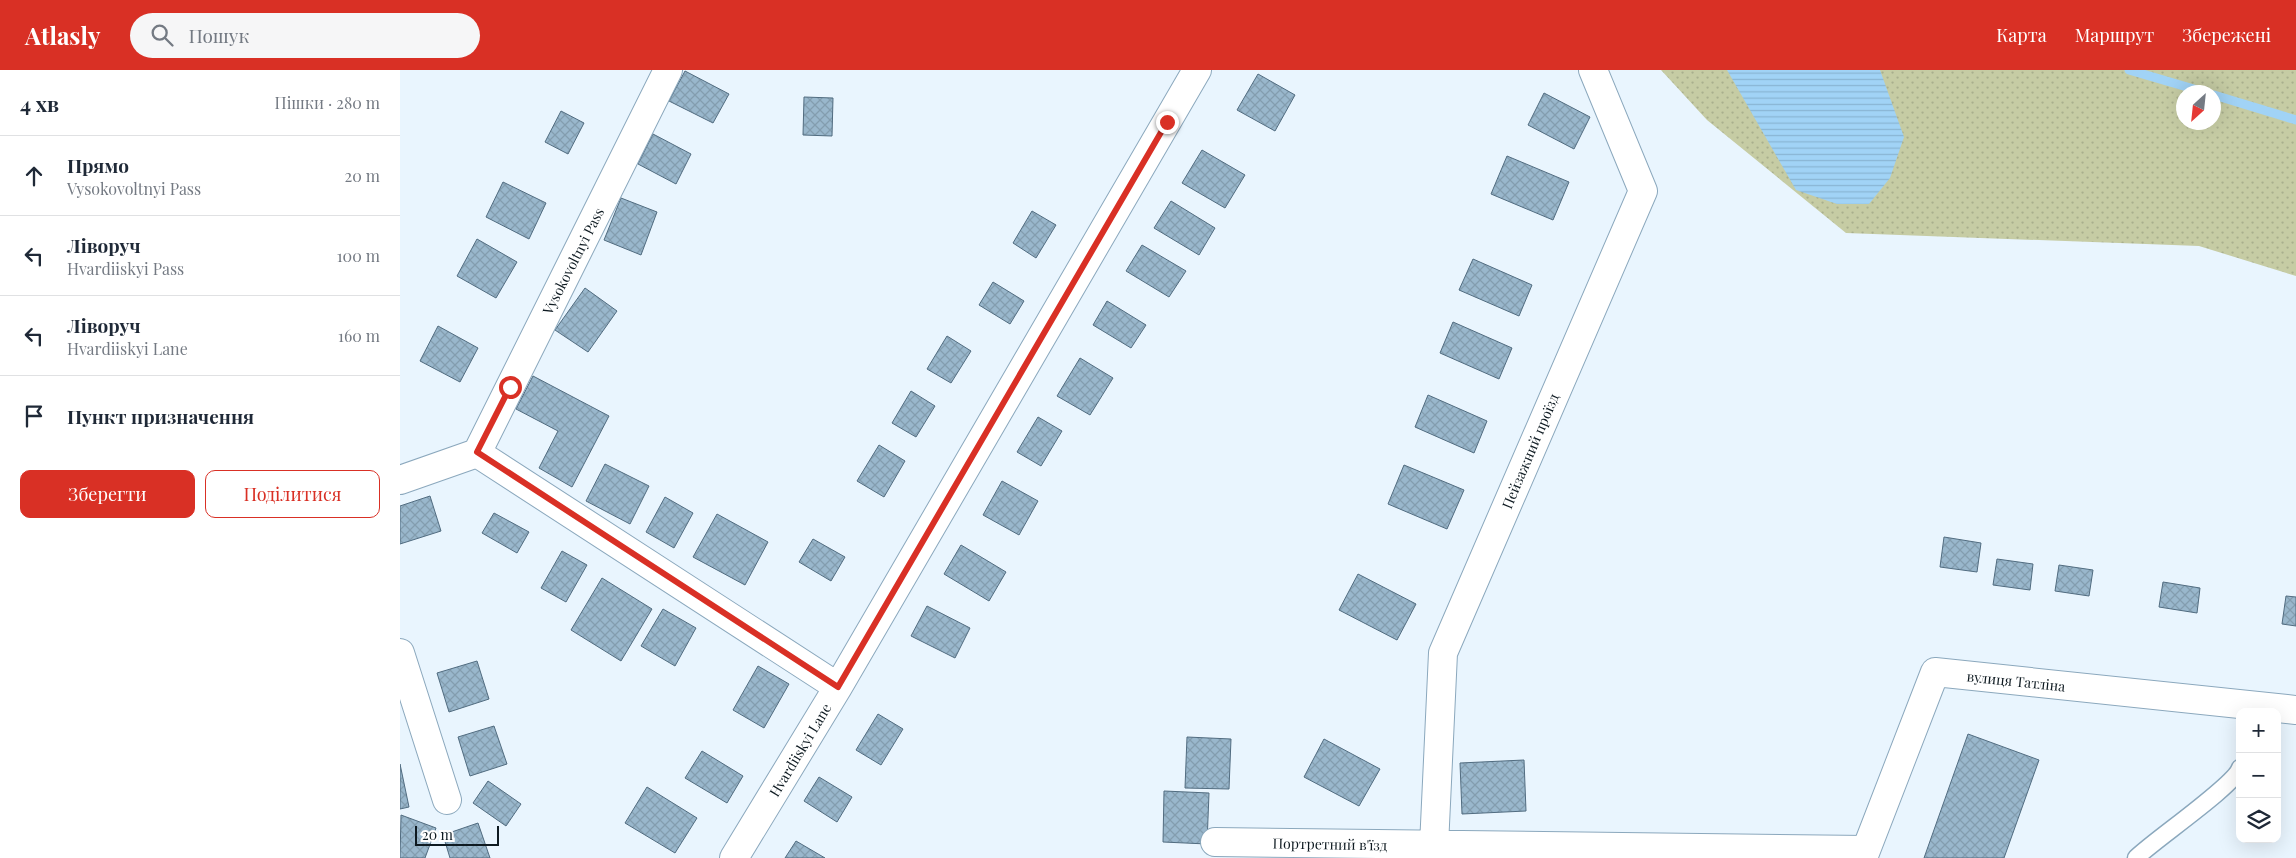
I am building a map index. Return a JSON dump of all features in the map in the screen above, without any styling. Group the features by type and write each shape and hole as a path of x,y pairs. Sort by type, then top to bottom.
{"street":[{"name":"Vysokovoltnyi Pass","path":"477,452 668,70"},
{"name":"Hvardiiskyi Lane","path":"734,858 838,687 1197,70"},
{"name":"Пейзажний проїзд","path":"1434,846 1443,653 1643,191 1593,70"},
{"path":"400,480 477,452 838,687"},
{"path":"400,653 447,800"},
{"name":"вулиця Татліна","path":"1864,854 1935,672 2243,708"},
{"name":"вулиця Татліна","path":"2281,709 2296,710"},
{"name":"Портретний в'їзд","path":"1215,842 1864,854"}],"lane":[{"path":"2136,858 2236,775"}],"green space":[{"path":"1661,70 2296,70 2296,276 2199,246 1846,233 1707,120"}],"water":[{"path":"1727,70 1880,70 1904,137 1890,178 1869,204 1837,204 1796,190"}],"building":[{"path":"685,71 729,94 713,123 669,101"},
{"path":"1258,74 1295,95 1275,131 1237,110"},
{"path":"1544,93 1590,117 1574,149 1528,125"},
{"path":"804,97 833,98 832,136 803,135"},
{"path":"561,111 584,123 568,154 545,142"},
{"path":"653,134 691,154 676,184 638,164"},
{"path":"1202,150 1245,175 1225,208 1182,183"},
{"path":"1507,156 1569,182 1553,220 1491,194"},
{"path":"503,182 546,203 529,239 486,217"},
{"path":"621,198 657,212 641,255 604,240"},
{"path":"1171,201 1215,228 1199,255 1154,228"},
{"path":"1032,211 1056,225 1036,258 1013,243"},
{"path":"477,239 517,262 496,298 457,276"},
{"path":"1142,245 1186,271 1169,297 1126,271"},
{"path":"1473,259 1532,285 1519,316 1459,290"},
{"path":"993,282 1024,301 1010,324 979,305"},
{"path":"585,288 617,311 588,352 555,330"},
{"path":"1107,301 1146,325 1131,348 1093,325"},
{"path":"1453,322 1512,348 1499,379 1440,353"},
{"path":"438,326 478,348 460,382 420,361"},
{"path":"947,336 971,351 951,383 927,369"},
{"path":"1080,358 1113,378 1090,415 1057,396"},
{"path":"533,376 609,416 572,487 539,468 558,431 516,409"},
{"path":"911,391 935,406 916,437 892,423"},
{"path":"1428,395 1487,421 1474,453 1415,427"},
{"path":"1038,417 1062,431 1041,466 1017,452"},
{"path":"879,445 905,461 884,497 857,481"},
{"path":"605,464 649,486 630,524 586,501"},
{"path":"1404,465 1464,490 1447,529 1388,504"},
{"path":"1002,481 1038,501 1019,535 983,515"},
{"path":"430,496 441,531 400,544 400,506"},
{"path":"665,497 693,513 674,548 646,532"},
{"path":"494,513 529,532 517,553 482,533"},
{"path":"717,514 768,542 745,585 693,557"},
{"path":"1944,537 1981,543 1977,572 1940,567"},
{"path":"813,539 845,557 831,581 799,562"},
{"path":"961,545 1006,572 989,601 944,574"},
{"path":"562,551 587,565 566,602 541,588"},
{"path":"1997,559 2033,564 2030,590 1993,585"},
{"path":"2059,565 2093,570 2089,596 2055,591"},
{"path":"1358,574 1416,604 1397,640 1339,610"},
{"path":"602,578 652,609 621,661 571,630"},
{"path":"2163,582 2200,588 2197,613 2159,607"},
{"path":"2286,596 2296,597 2296,626 2282,624"},
{"path":"927,606 970,628 955,658 911,636"},
{"path":"663,609 696,628 675,666 641,646"},
{"path":"477,661 489,699 449,712 437,673"},
{"path":"758,666 789,684 764,728 733,710"},
{"path":"878,714 903,729 881,765 856,750"},
{"path":"494,726 507,764 470,776 458,737"},
{"path":"1968,734 2039,760 2004,858 1924,858"},
{"path":"1187,737 1231,739 1229,789 1185,788"},
{"path":"1324,739 1380,769 1359,806 1304,777"},
{"path":"702,751 743,776 727,803 685,778"},
{"path":"1524,760 1526,811 1462,814 1460,763"},
{"path":"400,764 409,807 400,809"},
{"path":"819,777 852,797 837,822 804,801"},
{"path":"488,781 521,804 506,826 473,803"},
{"path":"647,787 697,818 675,853 625,823"},
{"path":"1164,791 1209,793 1207,844 1163,842"},
{"path":"401,815 436,828 425,858 400,858"},
{"path":"478,823 490,858 450,858 443,835"},
{"path":"796,841 825,858 785,858"}],"waterway":[{"path":"2129,70 2180,85"},
{"path":"2221,97 2296,120"}],"route":[{"path":"510,387 477,452 838,687 1167,122"}]}
